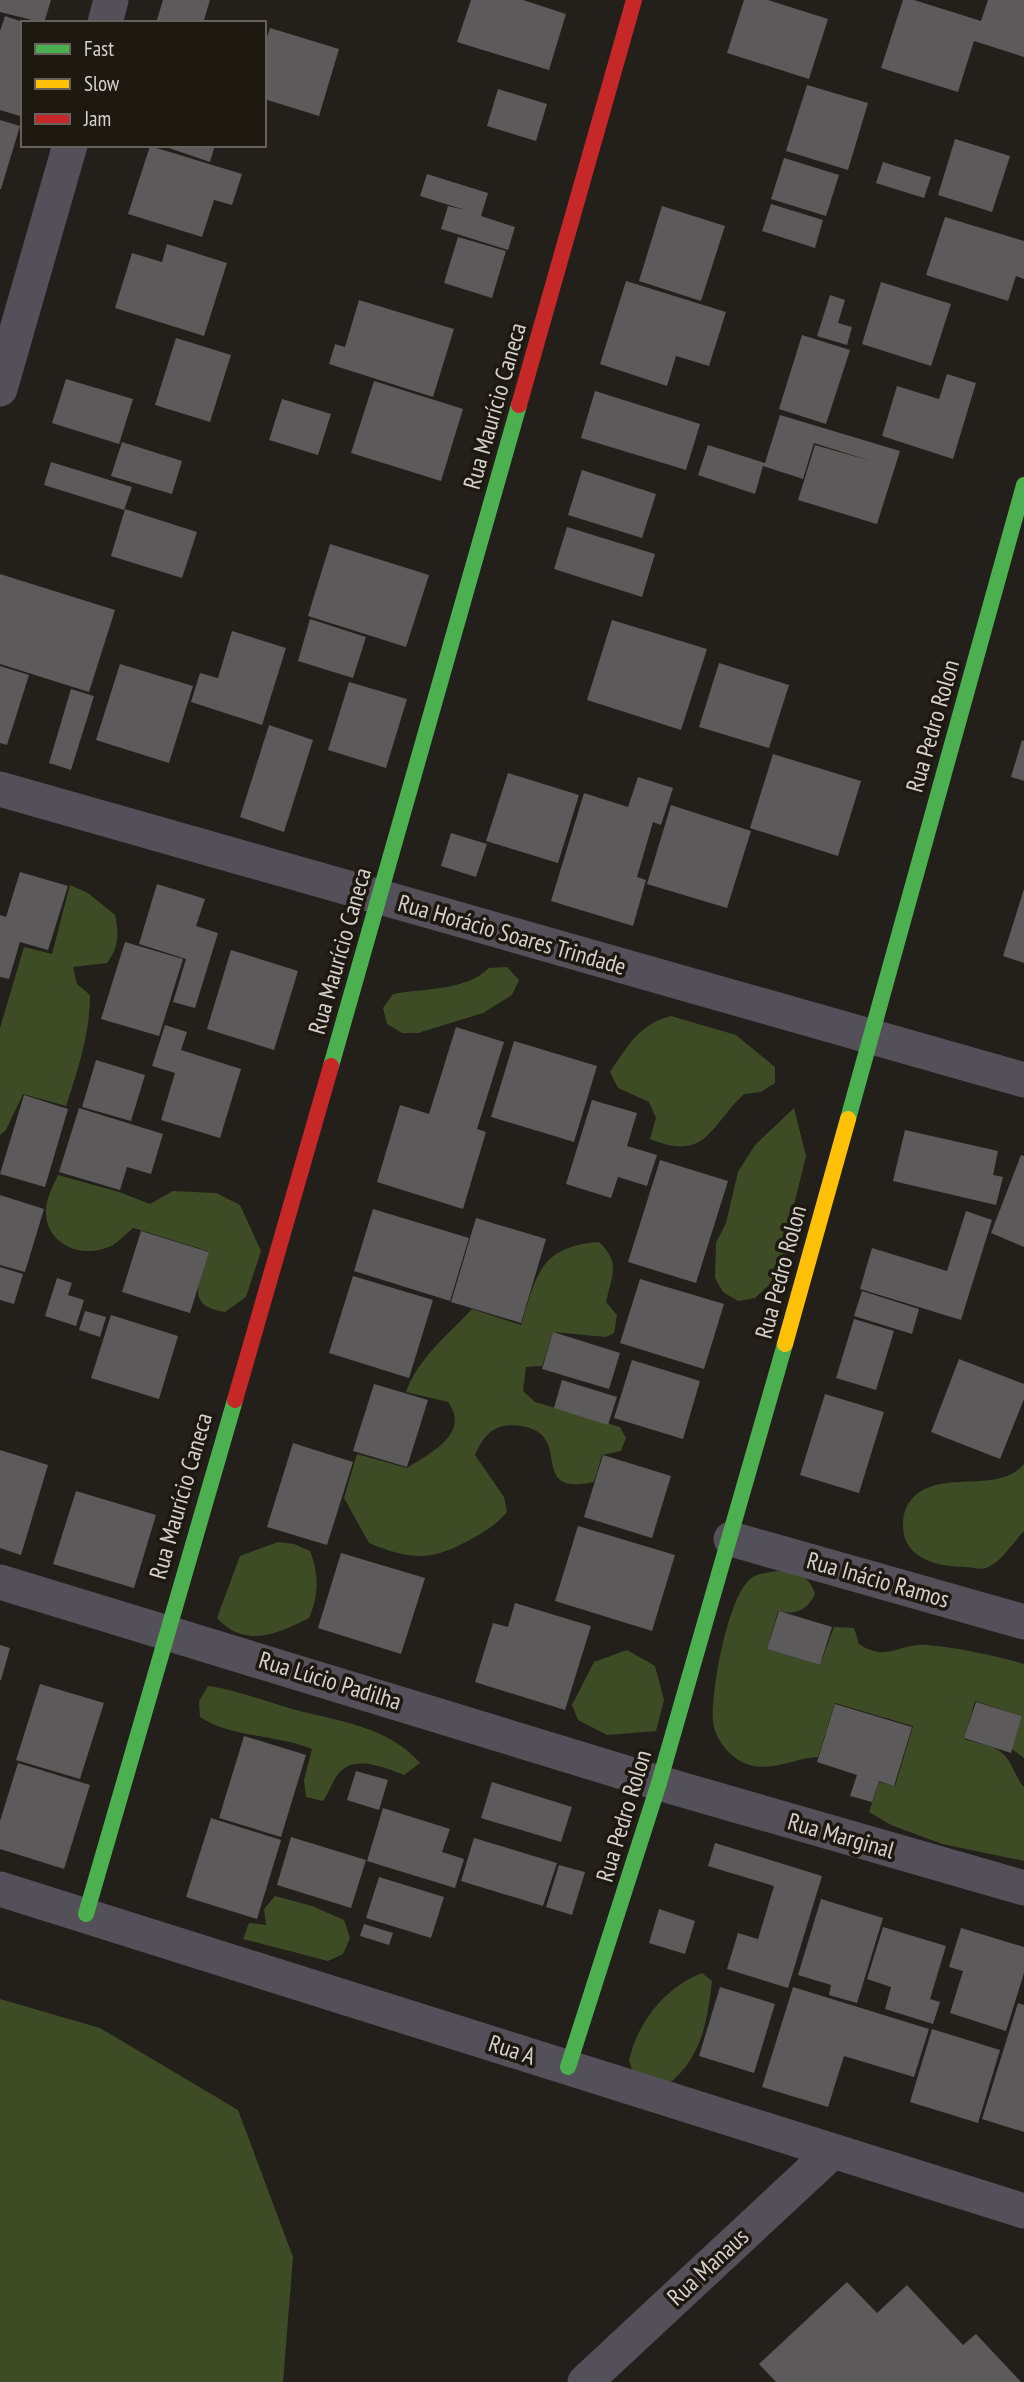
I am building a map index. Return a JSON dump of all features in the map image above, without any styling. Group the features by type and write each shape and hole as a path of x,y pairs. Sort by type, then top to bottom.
{"street":[{"path":"106,21 111,0"},
{"name":"Rua Maurício Caneca","path":"86,1914 380,897 634,0"},
{"path":"0,389 69,147"},
{"name":"Rua Pedro Rolon","path":"568,2067 659,1783 732,1539 1024,485"},
{"name":"Rua Horácio Soares Trindade","path":"0,789 1024,1080"},
{"name":"Rua Inácio Ramos","path":"732,1539 1024,1622"},
{"name":"Rua Lúcio Padilha","path":"0,1582 166,1630 659,1783"},
{"name":"Rua Marginal","path":"659,1783 1024,1888"},
{"name":"Rua A","path":"0,1889 1024,2211"},
{"name":"Rua Manaus","path":"585,2382 832,2152"}],"green space":[{"path":"70,885 88,893 115,915 116,946 107,963 73,967 77,984 90,995 88,1024 66,1106 23,1094 6,1130 0,1135 0,1028 24,947 52,954"},
{"path":"507,967 519,980 512,995 483,1013 418,1033 402,1033 387,1024 383,1008 393,994 457,985 489,968"},
{"path":"671,1016 736,1035 775,1067 775,1083 761,1092 744,1094 705,1138 696,1144 684,1146 650,1139 656,1118 649,1102 618,1088 610,1072 635,1037 651,1024"},
{"path":"794,1108 806,1156 793,1209 791,1242 786,1258 768,1286 755,1298 738,1301 723,1292 715,1278 716,1243 726,1223 738,1172 755,1145"},
{"path":"58,1175 119,1192 150,1204 173,1191 216,1193 240,1205 261,1251 246,1297 225,1312 203,1304 198,1290 208,1251 140,1230 133,1228 114,1245 96,1251 75,1249 58,1240 47,1223 46,1207"},
{"path":"599,1242 612,1263 612,1277 606,1302 617,1315 614,1333 606,1337 553,1332 542,1366 526,1367 523,1391 535,1402 620,1427 626,1438 621,1451 602,1455 594,1482 565,1483 558,1478 554,1470 547,1443 542,1435 526,1427 500,1427 485,1437 475,1455 504,1497 507,1512 498,1521 454,1548 430,1555 408,1555 369,1543 344,1498 357,1454 407,1468 445,1441 455,1424 454,1413 448,1402 406,1392 418,1368 472,1309 521,1325 536,1279 552,1257 579,1245"},
{"path":"1024,1464 1024,1531 992,1565 981,1569 943,1565 923,1558 908,1545 903,1525 905,1512 911,1500 923,1490 937,1485 999,1478 1013,1473"},
{"path":"278,1542 294,1544 310,1551 317,1584 309,1618 262,1636 250,1636 228,1628 217,1618 240,1556"},
{"path":"776,1571 800,1575 809,1582 815,1594 800,1610 778,1611 767,1649 820,1665 834,1627 854,1628 859,1644 878,1652 927,1645 976,1652 1024,1664 1024,1758 1012,1749 1022,1716 975,1701 964,1739 1002,1753 1024,1787 1024,1861 942,1844 891,1825 869,1812 879,1782 895,1786 913,1726 835,1703 818,1757 763,1767 744,1763 728,1751 717,1735 713,1722 722,1647 734,1606 742,1590 750,1579 759,1574"},
{"path":"627,1650 655,1666 664,1700 656,1731 607,1735 578,1720 572,1705 594,1662"},
{"path":"208,1686 361,1727 393,1741 420,1763 404,1775 371,1764 354,1764 340,1772 323,1801 306,1797 304,1780 312,1749 226,1729 200,1717 199,1701"},
{"path":"275,1896 312,1906 344,1920 350,1938 343,1954 328,1961 243,1939 249,1923 266,1925 264,1909"},
{"path":"702,1973 712,1981 710,1996 701,2038 688,2063 667,2085 635,2077 629,2061 646,2020 676,1987"},
{"path":"0,1999 100,2028 238,2110 293,2257 283,2382 0,2382"}],"building":[{"path":"0,0 51,0 45,21 0,12"},
{"path":"163,0 210,0 204,21 157,21"},
{"path":"471,0 523,0 566,14 549,70 457,42"},
{"path":"744,0 768,0 828,19 809,79 727,53"},
{"path":"903,0 914,0 981,21 988,0 1024,0 1024,57 974,41 958,92 881,68"},
{"path":"5,16 21,21 21,116 0,110 0,31"},
{"path":"270,28 339,49 319,116 266,100 266,40"},
{"path":"807,85 868,103 848,170 786,151"},
{"path":"498,89 547,104 536,141 487,126"},
{"path":"0,120 20,126 1,189 0,189"},
{"path":"955,139 1010,156 992,212 938,195"},
{"path":"150,147 242,174 232,205 214,200 202,237 128,214"},
{"path":"166,147 214,147 210,162"},
{"path":"784,158 839,175 826,216 771,199"},
{"path":"883,162 931,177 924,198 876,183"},
{"path":"427,174 488,193 481,216 515,227 508,250 441,229 448,206 465,210 420,196"},
{"path":"771,204 823,220 815,248 762,231"},
{"path":"662,206 725,226 701,301 639,281"},
{"path":"945,217 1024,241 1024,279 1016,276 1008,301 926,275"},
{"path":"458,237 506,251 492,298 444,283"},
{"path":"167,244 227,263 204,336 115,308 132,253 162,262"},
{"path":"626,281 726,312 709,366 676,356 667,386 600,364"},
{"path":"881,282 951,304 931,366 862,344"},
{"path":"830,295 845,300 838,323 852,327 847,345 817,336"},
{"path":"359,300 454,329 433,397 329,364 335,344 345,347"},
{"path":"802,335 850,350 826,424 779,409"},
{"path":"176,338 231,355 210,422 155,405"},
{"path":"947,374 976,383 953,459 882,436 897,386 939,399"},
{"path":"66,379 133,399 119,444 52,423"},
{"path":"374,381 463,409 441,481 351,453"},
{"path":"595,391 700,424 686,470 581,438"},
{"path":"282,399 331,414 318,455 269,440"},
{"path":"780,415 900,451 877,524 798,500 815,445 871,461 814,443 803,479 763,466 755,494 698,475 708,445 765,463"},
{"path":"122,442 182,461 172,494 111,476"},
{"path":"51,462 132,487 124,510 44,485"},
{"path":"582,470 656,494 642,538 568,515"},
{"path":"125,509 197,532 182,578 111,556"},
{"path":"567,527 655,554 642,597 554,569"},
{"path":"330,544 429,575 406,647 308,616"},
{"path":"0,574 115,610 89,692 0,664"},
{"path":"310,619 366,637 353,678 298,661"},
{"path":"612,620 707,649 681,730 587,700"},
{"path":"232,631 286,648 262,725 191,702 200,673 218,678"},
{"path":"719,663 789,685 769,748 699,727"},
{"path":"120,664 193,686 169,763 96,740"},
{"path":"0,666 29,675 7,745 0,743"},
{"path":"349,682 407,699 386,768 328,750"},
{"path":"71,689 94,696 71,770 49,763"},
{"path":"269,725 313,740 284,832 240,817"},
{"path":"1022,740 1024,741 1024,781 1011,777"},
{"path":"773,754 861,781 838,856 750,828"},
{"path":"508,773 579,795 558,863 486,841"},
{"path":"638,777 673,788 661,825 653,822 637,877 646,880 633,926 551,901 584,793 628,807"},
{"path":"671,805 751,831 727,908 647,884"},
{"path":"451,833 487,844 476,877 441,866"},
{"path":"20,872 68,886 48,950 20,942 9,979 0,977 0,915 6,917"},
{"path":"157,884 205,899 196,926 218,933 195,1008 173,1002 186,959 139,944"},
{"path":"1024,889 1024,963 1003,956"},
{"path":"125,942 183,959 159,1036 101,1019"},
{"path":"231,950 298,971 274,1050 207,1029"},
{"path":"165,1025 187,1032 181,1050 241,1069 220,1138 161,1120 175,1073 152,1066"},
{"path":"456,1027 504,1042 477,1129 486,1132 463,1209 377,1182 400,1105 429,1114"},
{"path":"514,1041 597,1066 574,1142 491,1117"},
{"path":"96,1060 145,1075 131,1121 82,1107"},
{"path":"24,1095 68,1109 45,1187 0,1174"},
{"path":"592,1100 637,1113 627,1146 657,1155 647,1186 618,1177 611,1198 566,1184"},
{"path":"79,1108 163,1134 151,1174 127,1167 120,1190 59,1172"},
{"path":"905,1130 998,1151 993,1175 1003,1177 996,1205 893,1181"},
{"path":"1021,1155 1024,1156 1024,1247 991,1233"},
{"path":"660,1160 728,1181 696,1283 628,1262"},
{"path":"0,1195 44,1209 25,1272 0,1265"},
{"path":"373,1209 469,1238 450,1301 354,1271"},
{"path":"966,1211 992,1220 961,1320 860,1289 872,1248 947,1271"},
{"path":"476,1218 546,1239 521,1323 451,1302"},
{"path":"141,1231 209,1252 190,1313 122,1292"},
{"path":"0,1267 23,1274 14,1304 0,1300"},
{"path":"353,1276 433,1300 409,1378 329,1353"},
{"path":"57,1278 72,1283 68,1295 84,1300 76,1326 45,1316"},
{"path":"640,1279 724,1304 704,1369 620,1343"},
{"path":"862,1291 919,1309 912,1334 854,1316"},
{"path":"85,1311 106,1317 100,1337 79,1330"},
{"path":"111,1315 178,1336 159,1399 91,1378"},
{"path":"854,1319 894,1331 876,1390 836,1378"},
{"path":"553,1332 620,1353 609,1389 542,1369"},
{"path":"959,1359 1024,1384 1024,1399 1000,1459 931,1432"},
{"path":"632,1360 700,1381 683,1439 614,1418"},
{"path":"562,1380 617,1397 608,1425 554,1408"},
{"path":"374,1384 428,1400 407,1467 353,1451"},
{"path":"825,1394 884,1412 859,1493 800,1475"},
{"path":"293,1443 353,1462 327,1545 267,1527"},
{"path":"0,1450 48,1465 21,1555 0,1548"},
{"path":"603,1455 671,1476 652,1538 584,1517"},
{"path":"76,1491 156,1515 134,1588 53,1564"},
{"path":"578,1526 675,1555 652,1631 555,1601"},
{"path":"341,1553 425,1578 401,1654 318,1628"},
{"path":"515,1603 591,1626 565,1710 475,1682 493,1623 508,1627"},
{"path":"779,1611 832,1627 820,1665 767,1649"},
{"path":"0,1645 10,1648 1,1680 0,1680"},
{"path":"40,1684 104,1703 80,1779 16,1760"},
{"path":"976,1702 1022,1716 1011,1753 964,1738"},
{"path":"835,1704 912,1727 894,1786 879,1781 872,1802 850,1796 857,1775 817,1762"},
{"path":"244,1736 306,1755 281,1837 219,1818"},
{"path":"18,1763 90,1785 64,1869 0,1849 0,1821"},
{"path":"356,1771 388,1780 379,1810 347,1800"},
{"path":"492,1782 572,1807 561,1842 481,1818"},
{"path":"383,1808 450,1829 442,1852 464,1859 455,1888 367,1861"},
{"path":"211,1818 281,1840 257,1919 186,1897"},
{"path":"291,1837 366,1860 351,1908 277,1885"},
{"path":"474,1838 557,1863 543,1906 461,1881"},
{"path":"715,1843 822,1876 788,1988 727,1969 738,1933 758,1939 774,1886 708,1866"},
{"path":"559,1865 585,1872 572,1915 546,1907"},
{"path":"379,1877 444,1897 431,1938 366,1918"},
{"path":"821,1899 883,1918 857,2003 829,1995 831,1985 798,1975"},
{"path":"659,1909 695,1921 685,1954 649,1943"},
{"path":"364,1924 393,1933 389,1945 360,1936"},
{"path":"883,1927 946,1946 930,1999 940,2002 933,2024 885,2009 891,1987 867,1979"},
{"path":"961,1928 1024,1947 1024,1973 1006,2031 950,2013 963,1971 949,1967"},
{"path":"720,1987 775,2004 754,2073 699,2056"},
{"path":"793,1987 929,2029 914,2077 844,2056 828,2107 762,2087"},
{"path":"1018,2003 1024,2005 1024,2132 982,2119"},
{"path":"932,2029 1000,2050 978,2123 910,2102"},
{"path":"847,2282 877,2313 907,2285 963,2345 976,2334 1021,2382 776,2382 759,2364"}],"traffic: fast":[{"path":"331,1066 519,405"},
{"path":"848,1119 1024,485"},
{"path":"568,2067 659,1783 785,1344"},
{"path":"86,1914 235,1400"}],"traffic: slow":[{"path":"785,1344 848,1119"}],"traffic: jam":[{"path":"519,405 634,0"},
{"path":"235,1400 331,1066"}]}
